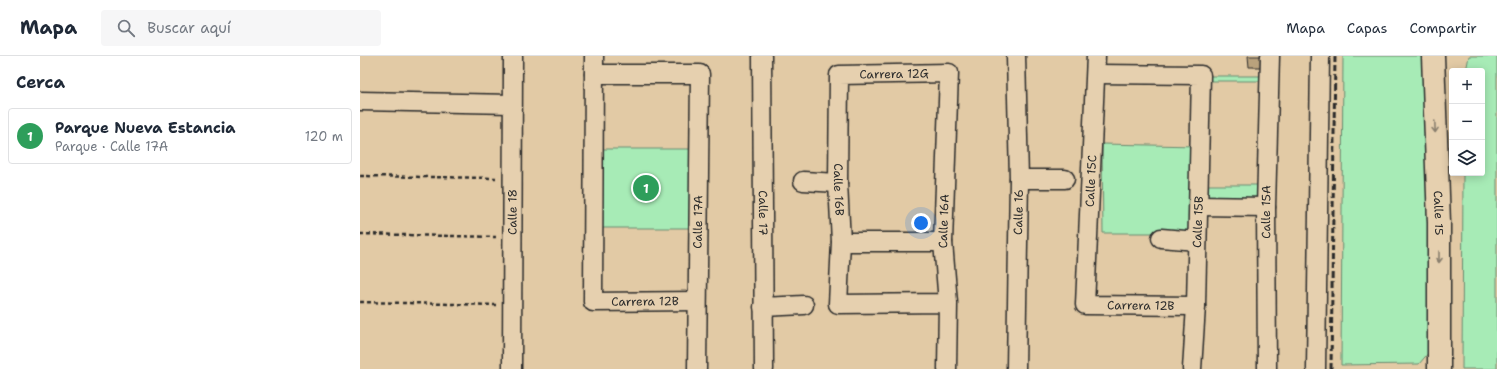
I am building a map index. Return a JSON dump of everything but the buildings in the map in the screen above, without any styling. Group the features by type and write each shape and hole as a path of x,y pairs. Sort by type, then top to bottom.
{"main road":[{"name":"Calle 15","path":"1433,56 1438,223 1439,369"},
{"path":"1433,88 1449,56"}],"street":[{"name":"Calle 18","path":"512,369 512,238 514,178 512,104 513,56"},
{"path":"594,56 594,74"},
{"name":"Calle 17","path":"762,56 764,369"},
{"name":"Calle 16","path":"1016,56 1020,179 1016,369"},
{"name":"Calle 15C","path":"1085,305 1096,56"},
{"name":"Calle 15A","path":"1267,369 1266,207 1270,56"},
{"path":"1316,369 1320,56"},
{"name":"Carrera 12G","path":"839,75 949,73"},
{"name":"Calle 16A","path":"948,369 948,303 943,242 949,73"},
{"name":"Calle 17A","path":"594,74 700,74 697,369"},
{"name":"Carrera 12B","path":"594,74 593,302 697,301"},
{"name":"Calle 15B","path":"1096,74 1201,74 1196,306 1192,369"},
{"name":"Calle 16B","path":"839,75 838,183 841,242 838,304 948,303"},
{"path":"360,100 512,104"},
{"path":"1020,179 1065,179"},
{"path":"803,181 838,183"},
{"path":"1199,206 1266,207"},
{"path":"1162,238 1197,241"},
{"path":"841,242 943,242"},
{"path":"763,307 804,305"},
{"name":"Carrera 12B","path":"1085,305 1196,306"}],"path":[{"path":"360,176 514,178"},
{"path":"360,234 512,238"},
{"path":"360,302 512,306"}],"green space":[{"path":"1343,56 1422,56 1431,331 1430,351 1419,364 1341,365"},
{"path":"1469,56 1497,56 1497,369 1462,369 1463,176 1485,176 1485,68 1467,68"},
{"path":"1202,76 1269,76 1267,81 1202,81"},
{"path":"1102,144 1196,146 1195,233 1103,233"},
{"path":"601,149 690,149 690,228 601,228"},
{"path":"1197,185 1266,185 1266,199 1197,199"}],"railway":[{"path":"1331,369 1335,56"}],"place":[{"name":"Parque Nueva Estancia","path":"646,188"}]}
